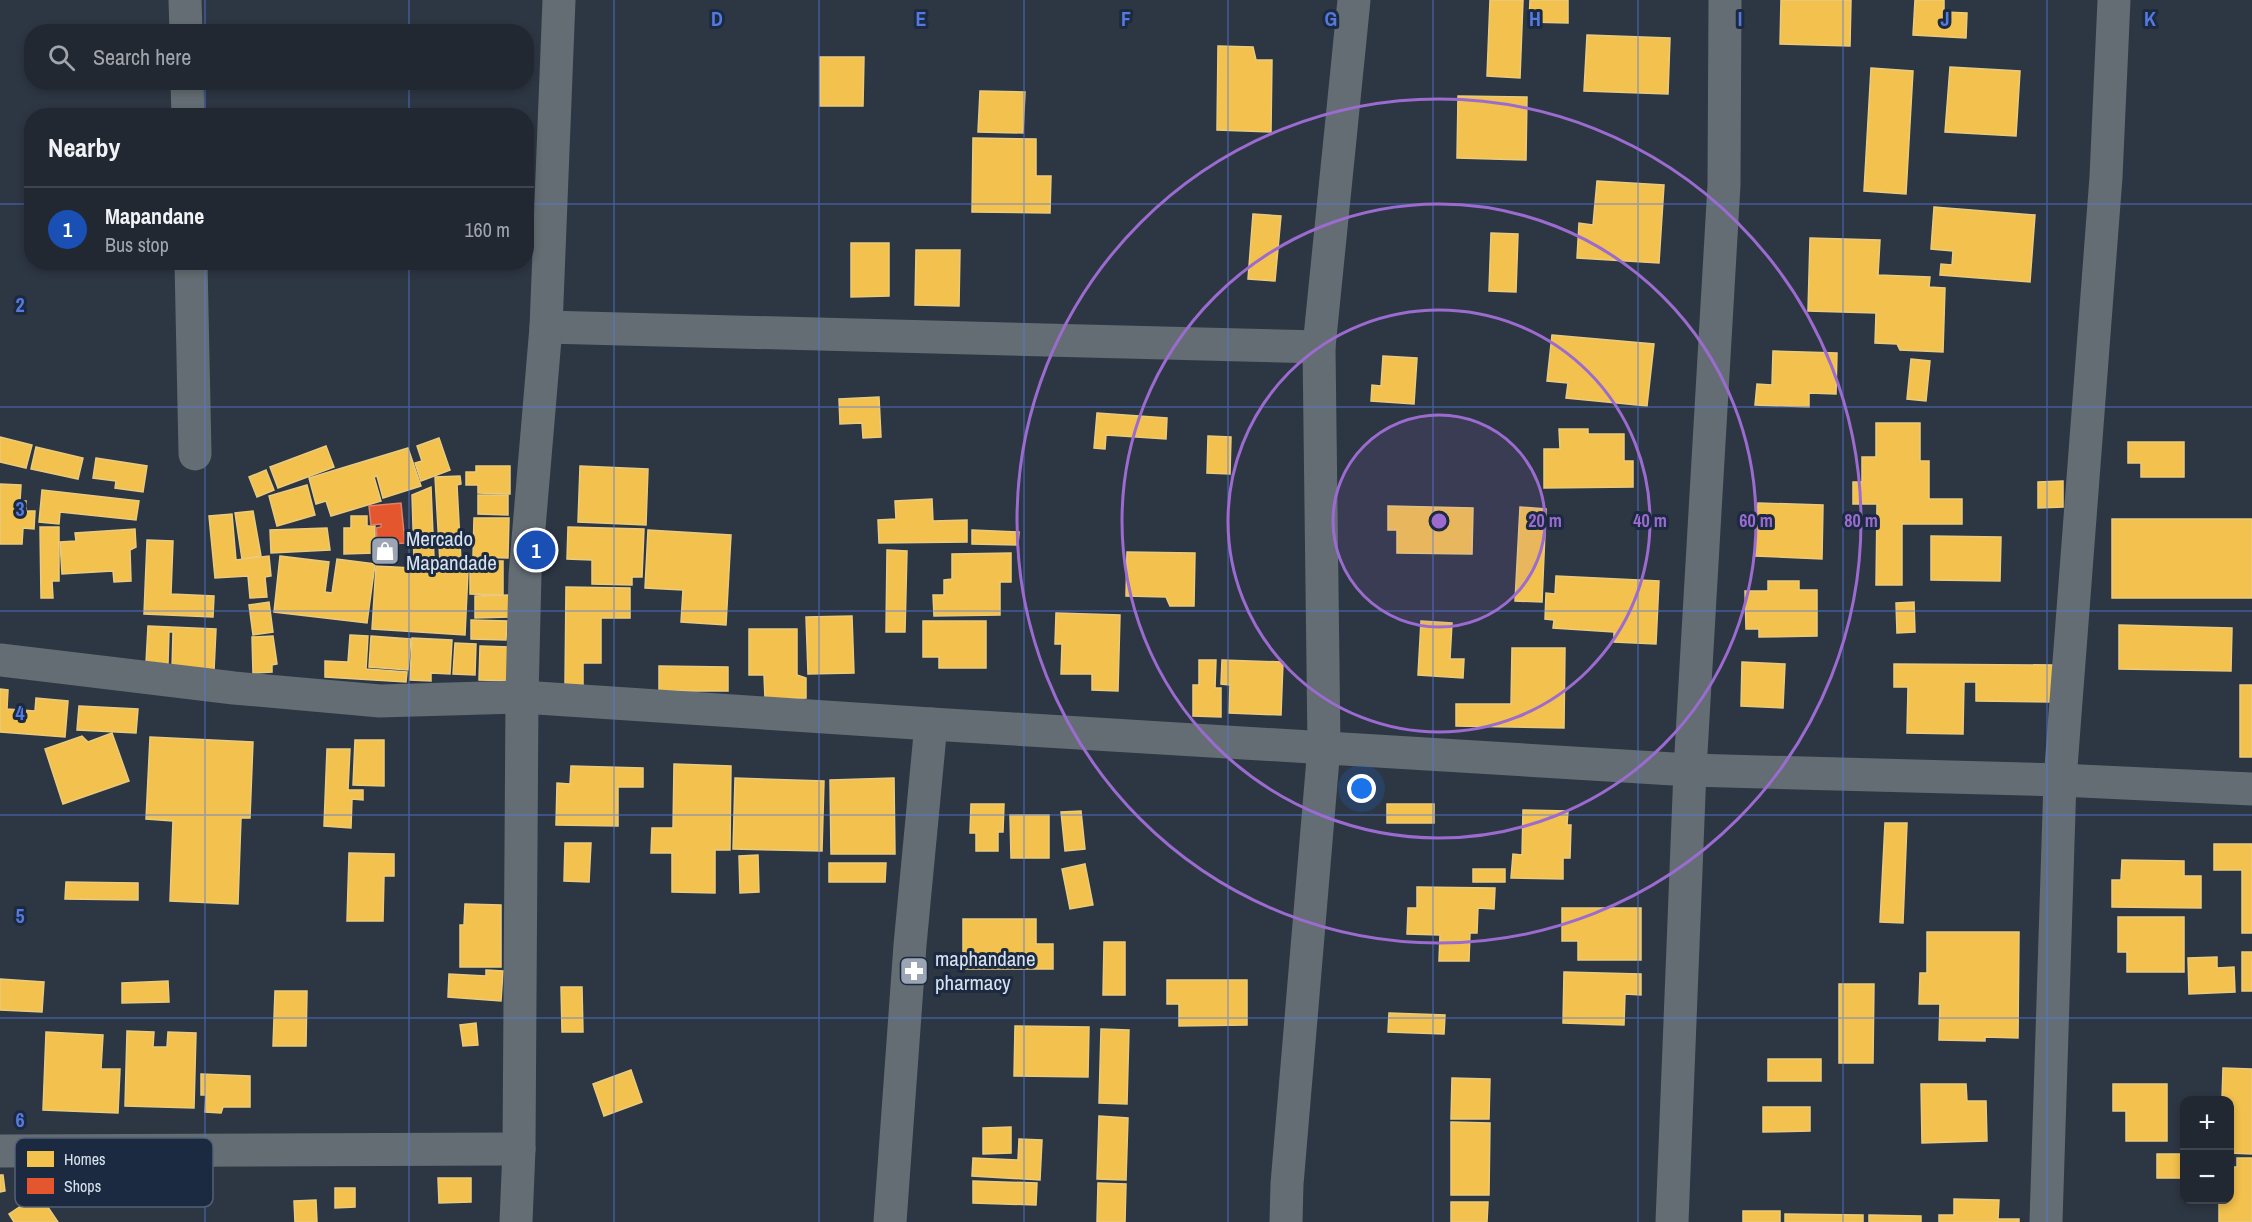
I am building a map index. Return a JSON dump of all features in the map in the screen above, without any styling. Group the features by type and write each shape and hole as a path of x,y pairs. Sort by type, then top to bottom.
{"street":[{"path":"185,0 186,24"},
{"path":"516,1222 519,1149 525,575 546,327 559,0"},
{"path":"1286,1222 1287,1184 1324,747 1319,347 1354,0"},
{"path":"1672,1222 1690,770 1724,185 1725,0"},
{"path":"2046,1222 2060,780 2106,177 2114,0"},
{"path":"187,90 188,108"},
{"path":"191,270 195,454"},
{"path":"546,327 1319,347"},
{"path":"0,660 234,688 380,701 522,697 1690,770 2060,780 2252,789"},
{"path":"890,1222 910,945 931,724"},
{"path":"213,1150 519,1149"},
{"path":"0,1151 15,1151"}],"building: Homes":[{"path":"1490,0 1523,0 1520,78 1487,76"},
{"path":"1530,0 1568,0 1568,23 1529,22"},
{"path":"1781,0 1851,0 1850,46 1780,44"},
{"path":"1915,0 1944,0 1944,12 1967,13 1966,38 1913,35"},
{"path":"1587,35 1670,38 1668,94 1584,91"},
{"path":"1218,46 1253,47 1256,60 1272,60 1271,132 1217,130"},
{"path":"820,57 864,57 863,106 820,106"},
{"path":"1950,67 2020,71 2016,136 1945,132"},
{"path":"1871,68 1913,71 1906,194 1864,191"},
{"path":"980,91 1025,92 1023,133 978,132"},
{"path":"1458,96 1527,97 1526,160 1457,158"},
{"path":"973,138 1036,139 1036,176 1051,176 1050,213 972,212"},
{"path":"1597,181 1664,185 1659,263 1577,258 1579,223 1593,225"},
{"path":"1934,207 2035,215 2030,282 1940,275 1941,264 1952,265 1953,251 1931,249"},
{"path":"1253,214 1281,216 1275,281 1248,279"},
{"path":"1491,233 1518,234 1516,292 1489,291"},
{"path":"1810,238 1880,240 1878,275 1930,277 1929,287 1945,288 1943,352 1900,350 1897,344 1875,343 1876,313 1808,311"},
{"path":"851,243 889,243 889,296 851,297"},
{"path":"916,250 960,250 959,306 915,305"},
{"path":"1552,335 1654,344 1647,406 1566,398 1568,383 1547,381"},
{"path":"1773,351 1837,353 1836,394 1809,393 1809,407 1755,405 1757,384 1772,385"},
{"path":"1383,356 1417,358 1414,404 1371,401 1372,385 1381,386"},
{"path":"1911,359 1930,361 1926,401 1907,399"},
{"path":"879,397 881,437 863,438 862,423 840,424 839,399"},
{"path":"1097,413 1167,418 1166,439 1106,435 1105,449 1094,448"},
{"path":"1876,423 1920,423 1920,461 1929,461 1929,499 1962,499 1962,524 1902,524 1902,585 1876,585 1877,504 1853,504 1853,482 1862,482 1862,457 1876,457"},
{"path":"1559,429 1588,429 1588,434 1624,434 1624,461 1633,461 1633,487 1544,488 1544,449 1560,449"},
{"path":"1208,436 1231,437 1230,474 1207,473"},
{"path":"0,437 32,445 26,468 0,462"},
{"path":"439,438 450,470 421,481 415,463 422,461 417,446"},
{"path":"2128,442 2184,442 2184,477 2141,477 2141,463 2128,463"},
{"path":"326,446 334,467 278,488 270,467"},
{"path":"36,447 83,458 78,479 31,469"},
{"path":"408,448 421,486 383,498 377,476 374,477 381,501 331,516 326,501 316,504 309,478"},
{"path":"96,458 147,466 143,492 115,488 116,481 93,478"},
{"path":"476,466 510,466 510,494 478,493 478,485 466,485 466,472 476,472"},
{"path":"580,466 648,469 646,525 578,522"},
{"path":"266,470 274,490 257,497 249,477"},
{"path":"460,476 461,484 457,485 461,561 440,563 435,477"},
{"path":"2063,481 2063,507 2038,508 2038,482"},
{"path":"0,484 21,485 20,501 26,501 26,511 35,511 34,529 23,528 22,544 0,544"},
{"path":"307,485 315,515 277,526 269,496"},
{"path":"431,487 434,558 414,559 412,495"},
{"path":"42,490 139,501 136,520 60,512 59,524 39,522"},
{"path":"478,495 508,495 508,515 478,514"},
{"path":"932,499 933,521 967,520 967,542 879,543 878,520 896,519 895,501"},
{"path":"1758,503 1823,505 1822,559 1755,556"},
{"path":"1388,506 1473,508 1472,554 1397,553 1397,530 1388,530"},
{"path":"1520,507 1546,509 1542,602 1515,601"},
{"path":"253,511 261,556 242,559 235,513"},
{"path":"232,514 236,560 269,556 271,576 265,577 267,597 250,598 248,576 215,578 209,516"},
{"path":"351,516 367,516 367,526 375,526 375,553 344,554 344,528 351,528"},
{"path":"474,518 509,518 508,558 473,557"},
{"path":"2112,519 2252,519 2252,598 2112,598"},
{"path":"40,527 59,527 59,581 52,581 53,598 41,598"},
{"path":"568,527 644,529 642,577 632,577 632,585 592,584 592,560 567,559"},
{"path":"327,528 330,550 271,553 270,530"},
{"path":"135,529 136,547 130,550 131,581 114,582 113,571 62,574 60,542 76,541 75,533"},
{"path":"648,530 731,535 726,625 681,622 683,590 645,588"},
{"path":"972,530 1019,532 1018,545 972,544"},
{"path":"1931,536 2001,537 2000,581 1931,580"},
{"path":"147,540 173,541 171,594 214,596 213,617 144,614"},
{"path":"887,550 907,551 905,632 886,632"},
{"path":"1127,552 1195,553 1194,606 1170,606 1166,597 1126,596"},
{"path":"1011,553 1011,582 1000,582 1000,615 934,616 933,595 944,595 944,580 952,579 952,554"},
{"path":"280,556 329,562 325,592 332,593 337,559 375,564 367,623 274,612"},
{"path":"470,561 503,561 503,595 470,594"},
{"path":"376,566 468,571 465,635 372,629"},
{"path":"1556,576 1659,581 1656,644 1614,642 1614,632 1553,628 1554,620 1545,619 1546,593 1555,594"},
{"path":"1768,581 1799,581 1799,590 1817,590 1817,636 1759,637 1759,629 1746,629 1745,591 1768,591"},
{"path":"566,587 630,588 630,618 601,618 601,663 583,663 583,685 565,684"},
{"path":"510,595 511,617 475,618 475,596"},
{"path":"269,602 273,632 253,635 249,605"},
{"path":"1914,602 1915,632 1897,633 1896,603"},
{"path":"1056,613 1120,615 1118,691 1092,690 1092,674 1061,674 1062,644 1055,644"},
{"path":"852,616 854,673 808,674 806,617"},
{"path":"471,620 507,621 506,640 471,639"},
{"path":"923,621 986,621 986,668 939,668 939,657 923,657"},
{"path":"1421,621 1452,623 1450,659 1464,659 1463,678 1418,675"},
{"path":"2119,625 2232,628 2231,671 2119,669"},
{"path":"148,626 216,629 214,671 172,669 173,632 169,632 168,664 146,663"},
{"path":"749,629 797,629 797,675 806,678 806,698 765,699 764,675 749,675"},
{"path":"350,635 368,636 366,669 407,672 406,682 325,677 325,661 348,662"},
{"path":"273,636 277,664 272,665 272,672 253,673 252,637"},
{"path":"371,636 411,639 408,670 369,667"},
{"path":"412,638 452,640 450,674 431,673 431,681 410,680"},
{"path":"455,643 476,644 475,675 453,674"},
{"path":"480,646 509,647 516,681 479,680"},
{"path":"1512,648 1565,648 1564,728 1456,726 1456,704 1511,704"},
{"path":"1199,660 1216,660 1215,688 1221,688 1221,717 1193,716 1193,685 1199,685"},
{"path":"1222,660 1283,662 1281,715 1229,713 1230,685 1221,684"},
{"path":"1742,662 1785,664 1783,708 1741,706"},
{"path":"1894,664 2053,665 2053,702 1976,701 1976,682 1964,682 1963,734 1907,733 1908,687 1894,687"},
{"path":"659,666 728,667 728,691 659,691"},
{"path":"2240,685 2252,685 2252,757 2240,757"},
{"path":"0,689 8,690 7,709 35,711 36,698 68,701 65,737 0,732"},
{"path":"79,706 138,709 136,733 77,730"},
{"path":"112,733 129,781 63,804 45,749 82,736 88,742"},
{"path":"150,737 253,742 250,818 241,818 238,904 170,901 173,821 146,819"},
{"path":"355,740 384,740 384,786 353,785"},
{"path":"327,749 350,749 348,790 363,790 363,800 352,799 351,828 324,826"},
{"path":"674,764 731,766 730,850 715,850 715,893 672,892 672,853 651,853 652,828 673,828"},
{"path":"571,766 643,768 643,787 618,787 618,826 556,825 557,783 570,784"},
{"path":"735,778 824,781 822,851 733,849"},
{"path":"894,778 895,854 831,854 830,780"},
{"path":"971,804 1004,804 1003,832 998,832 998,851 976,851 976,833 970,833"},
{"path":"1387,804 1434,804 1434,823 1387,823"},
{"path":"1523,810 1568,811 1567,825 1571,825 1570,858 1563,858 1563,879 1511,878 1513,854 1522,855"},
{"path":"1081,811 1085,849 1065,851 1061,812"},
{"path":"1010,815 1049,815 1049,858 1011,858"},
{"path":"1885,823 1907,823 1903,923 1880,922"},
{"path":"565,843 591,843 589,882 564,881"},
{"path":"2214,844 2252,844 2252,933 2242,933 2242,870 2214,870"},
{"path":"349,853 394,854 394,876 384,876 383,921 347,921"},
{"path":"758,855 759,892 740,893 739,856"},
{"path":"2122,860 2184,861 2184,876 2201,876 2201,908 2112,907 2112,880 2121,880"},
{"path":"829,863 886,863 885,882 829,882"},
{"path":"1085,864 1093,905 1070,909 1062,869"},
{"path":"1473,869 1505,869 1505,882 1473,882"},
{"path":"66,882 138,883 138,900 65,899"},
{"path":"1417,887 1495,888 1494,909 1478,908 1477,933 1470,933 1469,961 1439,961 1440,935 1407,934 1408,908 1417,908"},
{"path":"465,904 501,905 501,967 460,967 460,925 464,925"},
{"path":"1562,908 1641,908 1641,960 1578,960 1578,941 1562,941"},
{"path":"2118,917 2184,917 2184,972 2127,972 2127,952 2118,952"},
{"path":"963,919 1036,919 1036,944 1053,944 1053,969 963,969"},
{"path":"1927,932 2019,932 2018,1038 1985,1037 1985,1041 1939,1040 1940,1004 1919,1004 1920,973 1927,973"},
{"path":"1104,942 1125,942 1125,995 1103,995"},
{"path":"2242,952 2252,952 2252,991 2242,991"},
{"path":"2217,957 2217,968 2234,967 2235,992 2189,994 2188,958"},
{"path":"486,970 503,971 501,1001 448,997 449,974 486,976"},
{"path":"1564,972 1641,974 1641,995 1625,994 1624,1025 1563,1023"},
{"path":"0,979 44,982 42,1012 0,1010"},
{"path":"1167,980 1247,980 1247,1025 1179,1026 1179,1004 1167,1004"},
{"path":"168,981 169,1002 122,1003 122,983"},
{"path":"1839,984 1874,984 1873,1063 1839,1063"},
{"path":"561,987 582,987 583,1032 562,1032"},
{"path":"275,991 307,991 306,1046 273,1046"},
{"path":"1389,1013 1445,1015 1444,1034 1388,1032"},
{"path":"476,1023 478,1045 463,1046 460,1025"},
{"path":"1015,1026 1089,1027 1088,1077 1014,1076"},
{"path":"1101,1029 1129,1030 1127,1104 1099,1103"},
{"path":"127,1031 154,1032 153,1047 167,1047 168,1032 196,1033 194,1108 125,1106"},
{"path":"46,1032 103,1035 101,1069 120,1069 118,1113 43,1110"},
{"path":"1768,1059 1821,1059 1821,1081 1768,1081"},
{"path":"2223,1068 2252,1069 2252,1154 2234,1153 2234,1096 2222,1096"},
{"path":"631,1070 642,1102 604,1116 593,1084"},
{"path":"201,1074 250,1076 250,1107 223,1107 221,1113 205,1112 206,1095 201,1095"},
{"path":"1452,1078 1490,1079 1489,1119 1451,1119"},
{"path":"1921,1084 1966,1084 1967,1101 1986,1101 1987,1141 1922,1143"},
{"path":"2113,1084 2167,1084 2167,1141 2126,1141 2126,1111 2113,1111"},
{"path":"1763,1107 1810,1107 1810,1131 1763,1132"},
{"path":"1099,1116 1128,1118 1126,1180 1097,1179"},
{"path":"1451,1122 1490,1123 1489,1195 1451,1195"},
{"path":"1011,1127 1011,1153 983,1154 983,1128"},
{"path":"1019,1139 1042,1140 1040,1180 972,1176 973,1158 1018,1160"},
{"path":"2157,1154 2180,1154 2180,1178 2157,1178"},
{"path":"2237,1158 2252,1158 2252,1222 2219,1222 2219,1204 2234,1204 2234,1167 2237,1167"},
{"path":"0,1175 3,1175 5,1191 0,1192"},
{"path":"438,1178 471,1178 471,1202 439,1203"},
{"path":"973,1181 1037,1183 1036,1205 973,1203"},
{"path":"1098,1183 1126,1184 1125,1222 1097,1222"},
{"path":"335,1188 355,1188 355,1207 335,1208"},
{"path":"1954,1199 1999,1200 1998,1219 2019,1219 2019,1222 1939,1222 1939,1215 1954,1215"},
{"path":"316,1200 317,1222 295,1222 294,1201"},
{"path":"1451,1202 1488,1202 1487,1222 1451,1222"},
{"path":"20,1207 48,1207 58,1222 14,1222 9,1214"},
{"path":"1743,1211 1780,1211 1780,1222 1743,1222"},
{"path":"1785,1214 1863,1215 1863,1222 1785,1222"},
{"path":"1869,1215 1921,1216 1921,1222 1869,1222"}],"building: Shops":[{"path":"401,503 405,543 389,544 390,555 379,556 376,528 381,527 381,524 371,525 369,506"}],"place":[{"name":"Mapandane","path":"536,550"},
{"name":"Mercado Mapandade","path":"385,551"},
{"name":"maphandane pharmacy","path":"914,971"}]}
